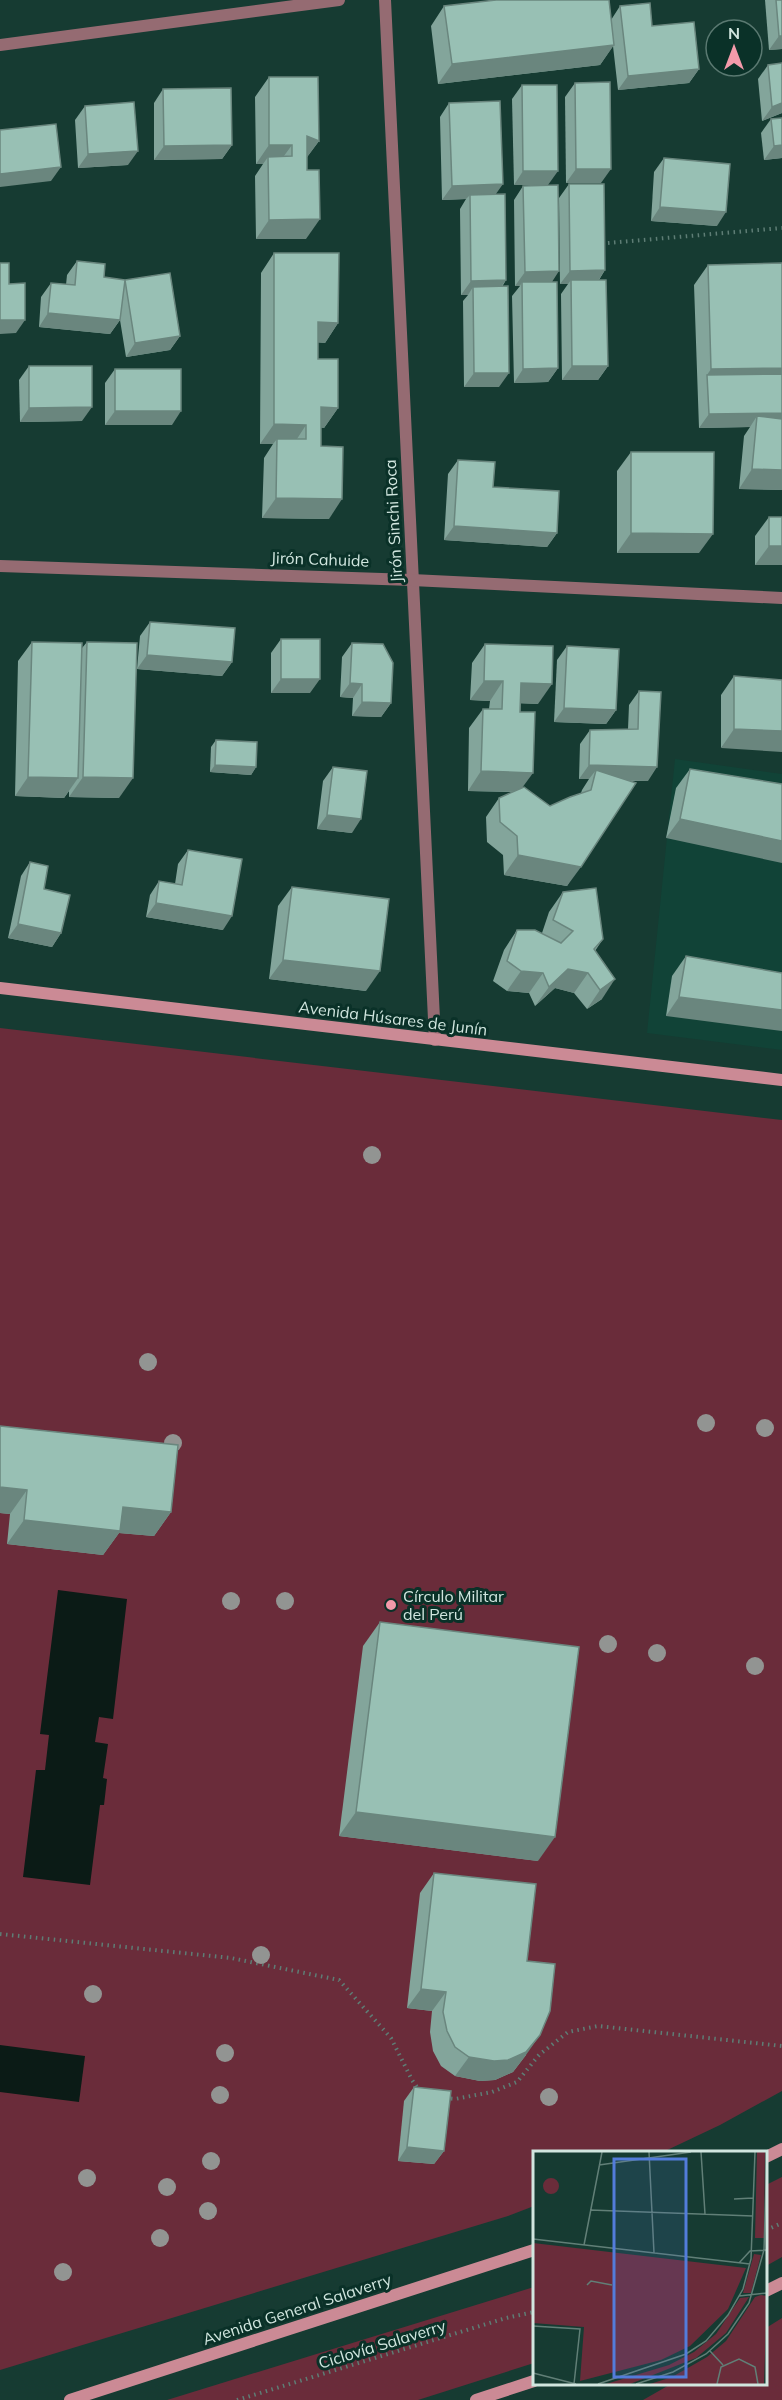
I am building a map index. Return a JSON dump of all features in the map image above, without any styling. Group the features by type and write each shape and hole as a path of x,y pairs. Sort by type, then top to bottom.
{"street":[{"path":"0,45 339,0"},
{"name":"Jirón Sinchi Roca","path":"385,0 435,1040"},
{"name":"Jirón Cahuide","path":"0,566 412,580 782,598"},
{"name":"Avenida Húsares de Junín","path":"0,988 782,1080"},
{"path":"767,2156 782,2149"},
{"name":"Avenida General Salaverry","path":"70,2400 533,2250"},
{"path":"767,2290 782,2283"},
{"path":"476,2400 533,2381"}],"path":[{"path":"608,243 782,228"},
{"path":"0,1934 231,1958 339,1980 391,2038 412,2080 423,2094"},
{"path":"444,2097 455,2099 492,2092 517,2082 539,2055 567,2032 598,2026 782,2046"},
{"path":"767,2229 782,2223"},
{"name":"Ciclovía Salaverry","path":"237,2400 506,2318 533,2312"}],"shaded area":[{"path":"675,759 782,774 782,1050 647,1033"},
{"name":"Círculo Militar del Perú","path":"0,1028 782,1120 782,2091 720,2125 665,2151 533,2151 533,2206 508,2216 0,2370"},
{"path":"782,2177 782,2257 767,2265 767,2184"},
{"path":"533,2287 533,2363 418,2400 167,2400"},
{"path":"782,2318 782,2400 643,2400 669,2385 767,2385 767,2327"}],"water":[{"path":"58,1590 127,1599 113,1719 99,1717 95,1742 108,1744 103,1778 107,1779 104,1805 100,1805 90,1885 23,1877 36,1770 45,1770 49,1735 40,1734"},
{"path":"0,2045 85,2056 79,2102 0,2092"}],"building":[{"path":"496,0 609,0 614,45 452,64 444,6"},
{"path":"776,0 782,0 782,36 779,36"},
{"path":"650,3 652,26 694,22 699,69 628,76 620,6"},
{"path":"782,63 782,103 772,107 768,65"},
{"path":"269,77 318,77 319,141 307,136 307,170 319,170 320,219 269,220 268,157 292,156 292,145 269,145"},
{"path":"610,82 611,169 576,169 575,83"},
{"path":"522,85 557,85 558,171 523,171"},
{"path":"231,88 232,145 164,146 163,89"},
{"path":"500,101 503,184 452,186 449,103"},
{"path":"134,102 138,151 88,154 85,106"},
{"path":"782,118 782,145 774,146 771,119"},
{"path":"56,124 61,167 0,174 0,130"},
{"path":"664,158 730,164 726,212 660,207"},
{"path":"569,184 604,184 605,270 570,271"},
{"path":"558,185 559,271 525,272 523,186"},
{"path":"505,194 506,280 471,281 470,195"},
{"path":"274,253 339,253 338,323 318,322 318,359 338,359 338,408 321,407 321,446 343,447 342,499 276,498 277,439 306,439 306,425 274,424"},
{"path":"77,261 105,264 104,277 125,280 120,320 48,313 51,283 75,285"},
{"path":"0,263 9,263 9,284 25,283 25,320 0,320"},
{"path":"782,263 782,368 711,369 708,265"},
{"path":"170,273 180,336 135,343 125,280"},
{"path":"571,280 606,280 608,366 572,366"},
{"path":"522,282 557,282 558,368 523,369"},
{"path":"508,286 509,373 474,373 473,287"},
{"path":"29,366 92,366 92,407 29,408"},
{"path":"115,369 181,369 181,411 115,411"},
{"path":"782,374 782,413 709,414 707,375"},
{"path":"757,416 782,419 782,470 752,469"},
{"path":"631,452 714,452 713,534 631,533"},
{"path":"458,460 495,462 493,487 559,491 557,533 454,526"},
{"path":"769,517 782,517 782,546 769,546"},
{"path":"150,622 235,628 232,662 147,655"},
{"path":"281,639 320,639 320,679 281,679"},
{"path":"32,642 82,643 78,778 28,777"},
{"path":"87,642 137,643 133,778 83,777"},
{"path":"352,643 383,644 393,663 391,703 362,702 362,684 350,683"},
{"path":"485,644 553,646 552,684 521,683 520,712 535,712 533,773 481,771 483,709 502,709 503,681 484,681"},
{"path":"567,646 619,649 616,710 564,708"},
{"path":"734,676 782,680 782,731 734,729"},
{"path":"639,691 661,692 657,767 589,765 590,730 638,729"},
{"path":"216,740 257,742 256,767 215,765"},
{"path":"333,767 367,771 361,819 327,815"},
{"path":"690,769 782,784 782,841 680,819"},
{"path":"596,770 636,783 581,867 518,855 517,836 500,822 499,798 524,787 550,806 591,790"},
{"path":"188,850 242,859 232,916 156,903 159,881 182,885"},
{"path":"30,862 48,866 44,889 70,895 61,933 18,924"},
{"path":"292,887 389,899 380,971 283,960"},
{"path":"596,888 603,939 594,949 615,979 600,990 588,973 568,969 549,987 543,973 521,971 507,961 517,930 535,930 561,943 573,931 553,920 563,892"},
{"path":"686,956 782,973 782,1010 679,997"},
{"path":"0,1426 178,1445 171,1512 123,1507 120,1531 24,1520 27,1490 0,1487"},
{"path":"380,1622 579,1647 555,1837 356,1812"},
{"path":"434,1873 536,1884 527,1961 555,1964 550,2011 540,2035 526,2052 508,2060 494,2061 469,2057 455,2047 447,2031 443,2012 446,1992 421,1989"},
{"path":"414,2087 451,2091 444,2151 407,2147"}],"place":[{"name":"Círculo Militar del Perú","path":"391,1605"}]}
